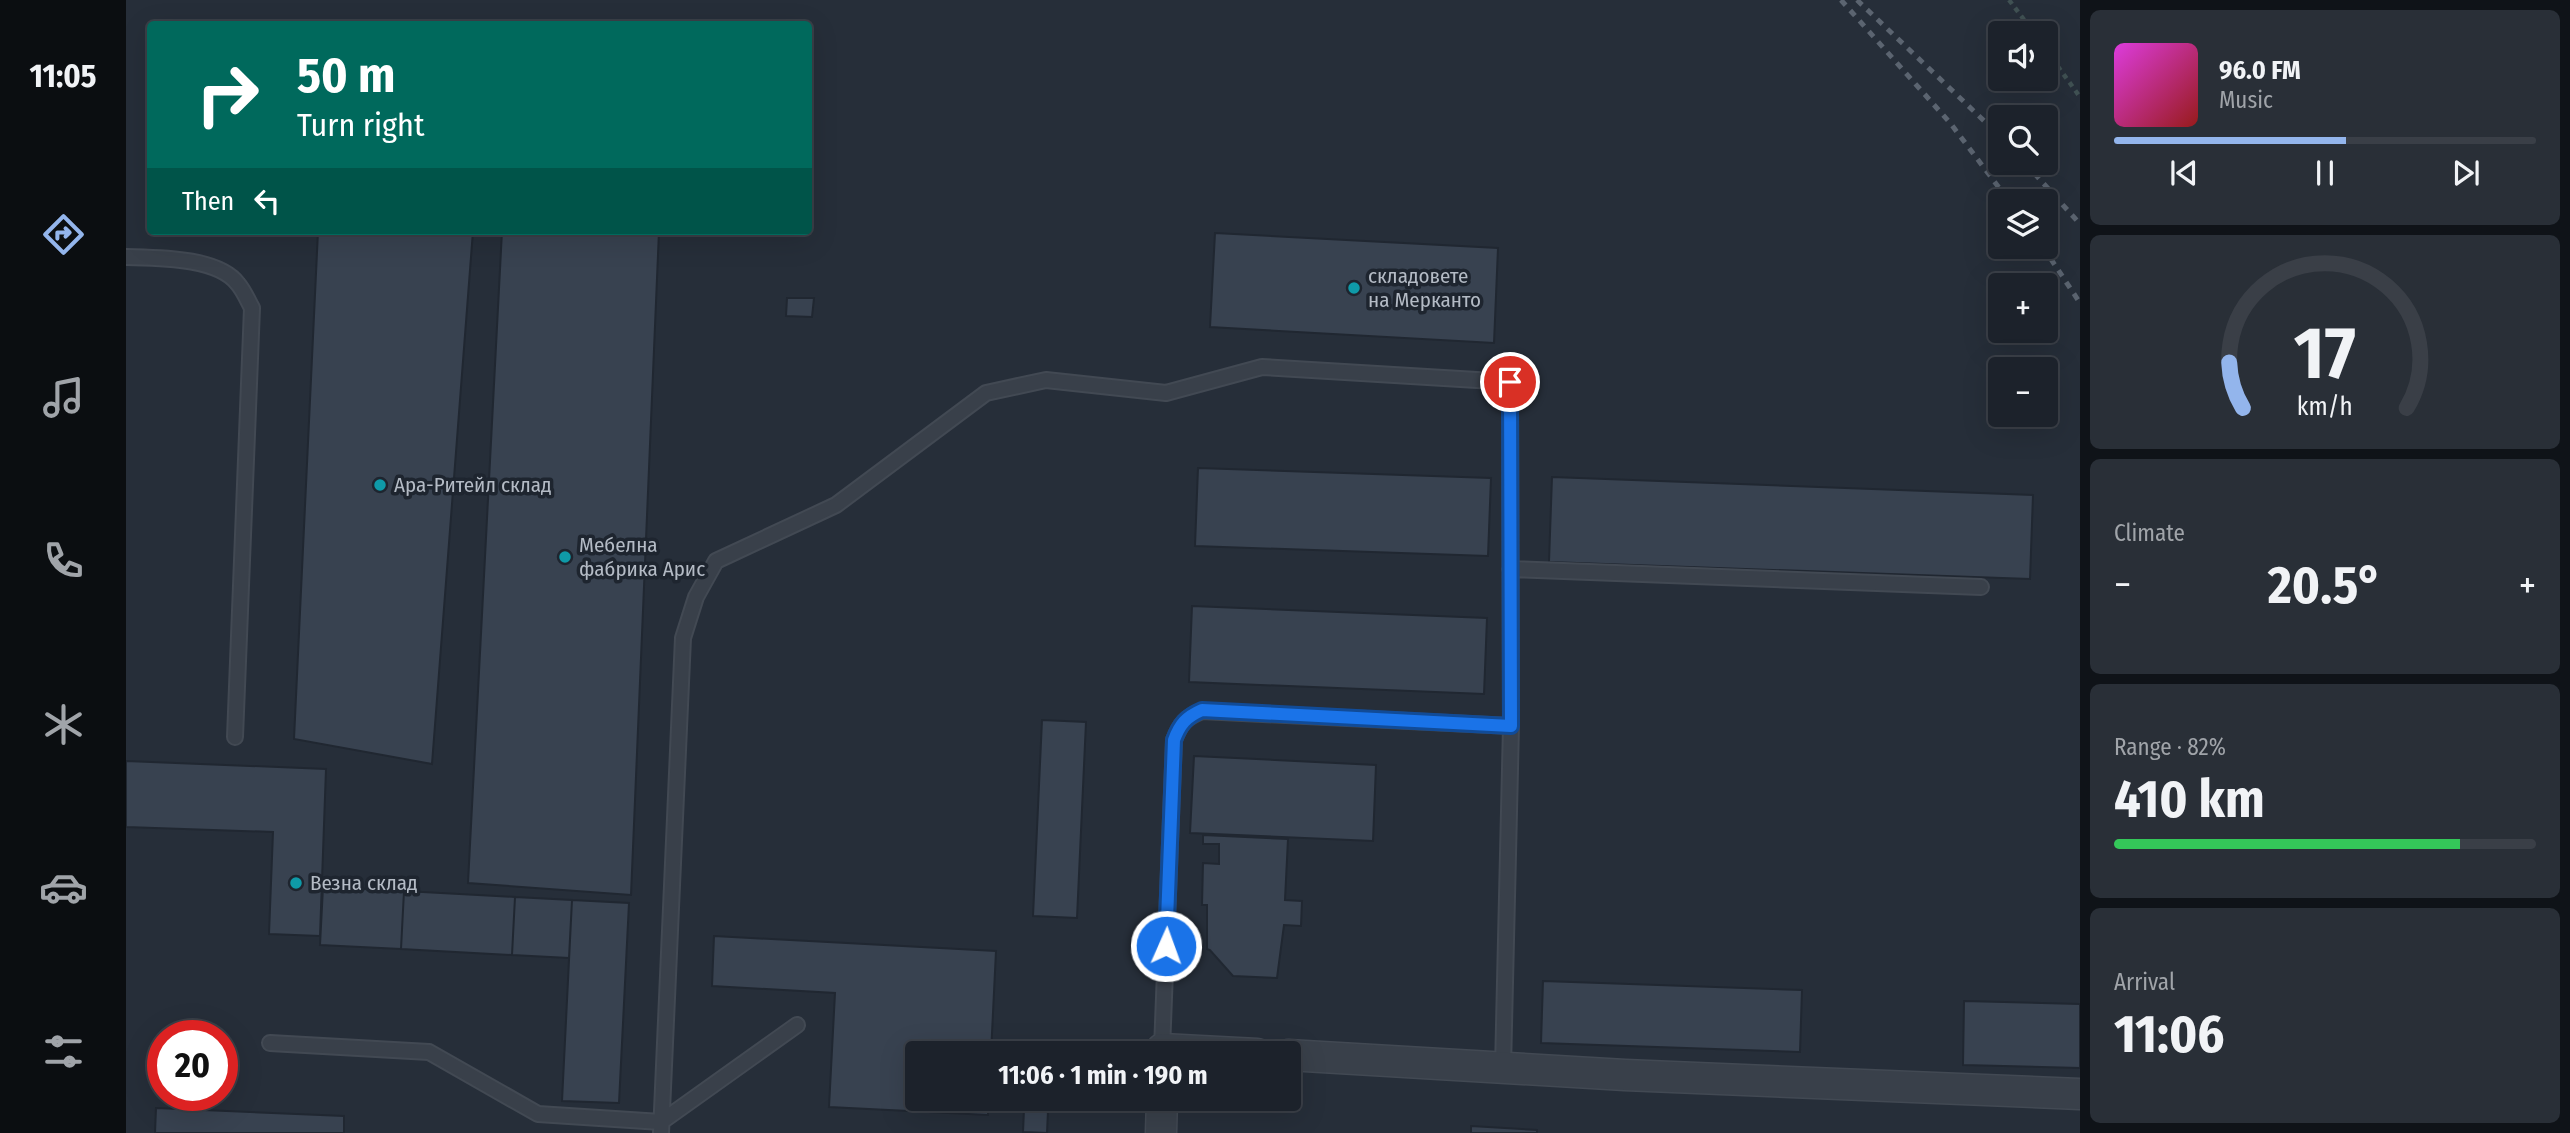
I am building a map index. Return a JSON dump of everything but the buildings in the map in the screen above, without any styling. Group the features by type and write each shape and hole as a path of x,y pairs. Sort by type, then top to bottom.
{"street":[{"path":"1301,1056 1503,1068 2080,1094"},
{"path":"1161,1133 1162,1111"}],"lane":[{"path":"126,257 184,260 212,267 237,282 252,309 235,737"},
{"path":"661,1128 683,638 696,597 716,561 836,505 986,393 1046,380 1166,393 1262,368 1510,382 1511,726 1503,1068"},
{"path":"1510,569 1981,587"},
{"path":"1162,1041 1174,740 1179,727 1188,716 1202,710 1511,726"},
{"path":"270,1043 429,1052 538,1114 661,1128 797,1025"}],"path":[{"path":"2010,0 2025,21"},
{"path":"2058,67 2080,97"}],"railway":[{"path":"1841,0 1951,124 2000,189"},
{"path":"1857,0 1988,125"},
{"path":"2036,175 2080,224"},
{"path":"2051,259 2080,303"}],"place":[{"name":"складовете на Мерканто","path":"1354,288"},
{"name":"Ара-Ритейл склад","path":"380,485"},
{"name":"Мебелна фабрика Арис","path":"565,557"},
{"name":"Везна склад","path":"296,883"}],"route":[{"path":"1166,946 1174,740 1179,727 1188,716 1202,710 1511,726 1510,382"}]}
